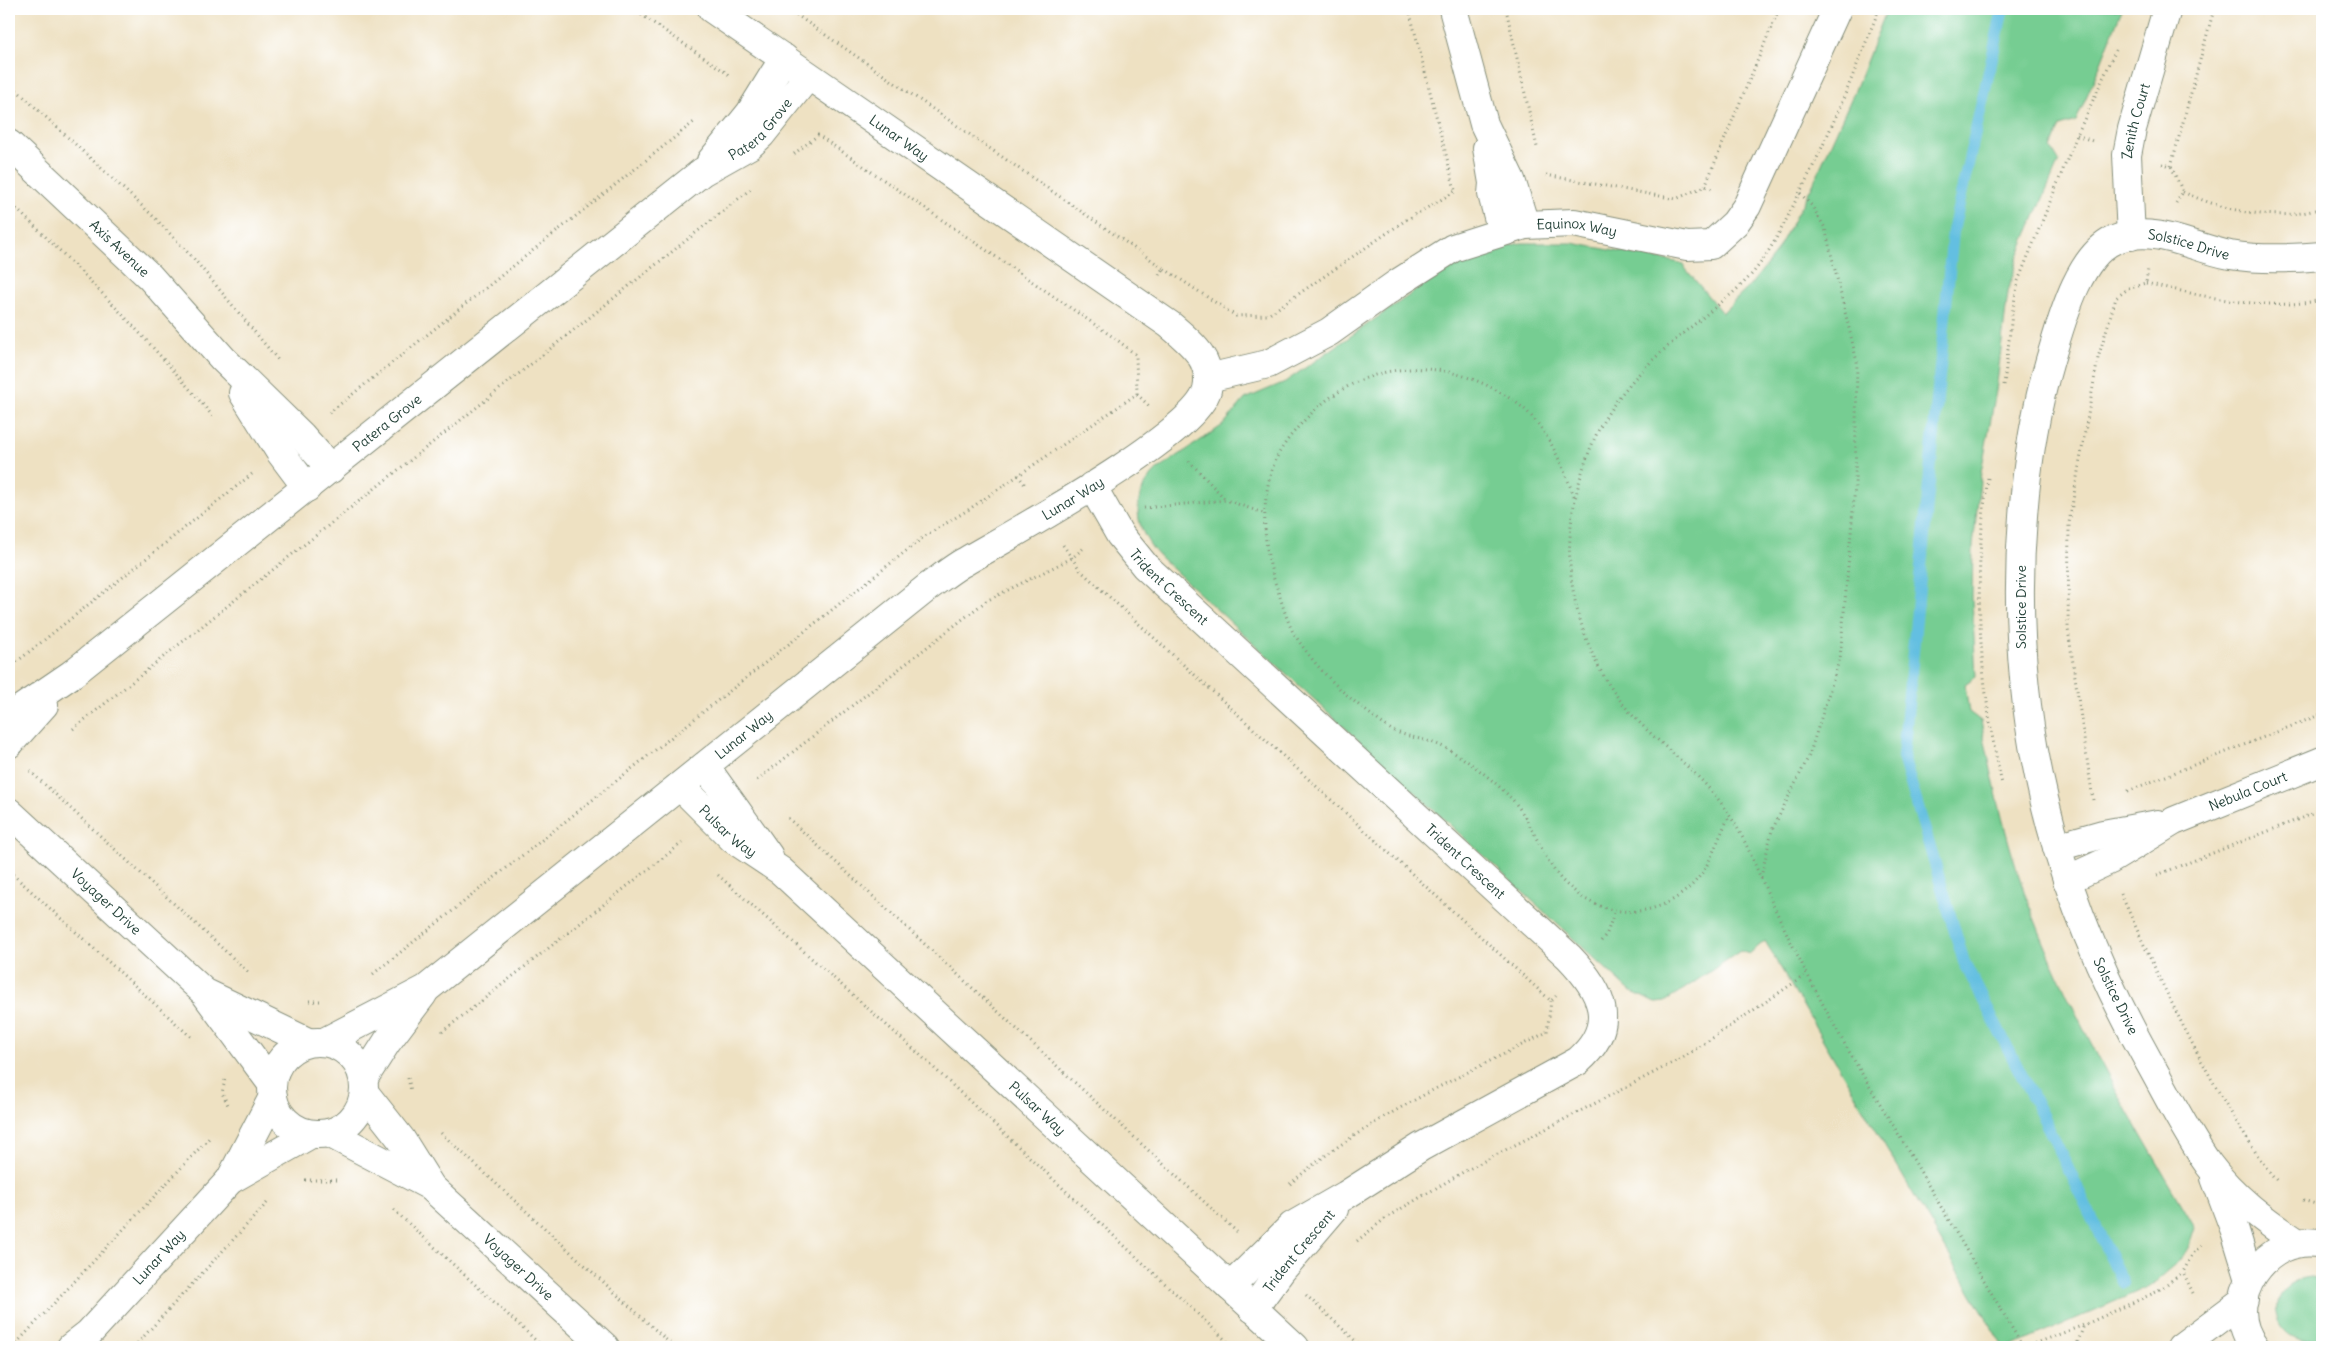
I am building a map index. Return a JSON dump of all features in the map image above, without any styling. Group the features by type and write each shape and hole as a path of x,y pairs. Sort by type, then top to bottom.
{"street":[{"name":"Lunar Way","path":"316,1042 365,1021 426,989 928,587 957,566 1054,511 1171,433 1184,422 1204,398 1208,378 1201,355 1190,342 1140,304 712,9"},
{"path":"1453,9 1484,124 1502,181 1513,229"},
{"name":"Equinox Way","path":"1208,378 1268,364 1329,332 1398,282 1453,248 1513,229 1574,223 1687,246 1711,245 1735,223 1747,206 1837,9"},
{"name":"Zenith Court","path":"2142,235 2127,155 2132,129 2167,9"},
{"name":"Patera Grove","path":"769,104 784,58"},
{"name":"Patera Grove","path":"9,716 72,674 702,172 750,113 769,104 808,76"},
{"name":"Axis Avenue","path":"9,144 150,277 223,359 301,435 331,469"},
{"name":"Solstice Drive","path":"2255,1347 2244,1322 2247,1290 2235,1231 2211,1167 2173,1104 2112,991 2084,928 2057,847 2034,756 2024,689 2020,644 2020,581 2026,476 2044,381 2075,286 2102,249 2114,241 2142,235 2247,257 2291,259 2322,256"},
{"name":"Axis Avenue","path":"223,359 280,452 307,488"},
{"name":"Trident Crescent","path":"1092,486 1130,550 1145,566 1569,957 1586,976 1599,999 1603,1014 1603,1027 1598,1040 1578,1061 1421,1147 1346,1195 1292,1226 1230,1287"},
{"name":"Patera Grove","path":"9,744 72,674"},
{"name":"Nebula Court","path":"2067,880 2110,860 2174,821 2322,761"},
{"name":"Pulsar Way","path":"705,766 721,811"},
{"name":"Pulsar Way","path":"680,786 721,811 781,871 1295,1347"},
{"name":"Voyager Drive","path":"9,812 204,992 246,1047 272,1090"},
{"name":"Nebula Court","path":"2057,847 2103,834 2174,821"},
{"name":"Lunar Way","path":"364,1085 387,1042 426,989"},
{"name":"Voyager Drive","path":"204,992 316,1042"},
{"path":"316,1042 337,1045 350,1053 359,1065 364,1085 361,1106 354,1118 343,1128 320,1134 298,1130 286,1121 277,1110 272,1090 276,1069 283,1057 294,1048 316,1042"},
{"name":"Voyager Drive","path":"364,1085 431,1187"},
{"name":"Lunar Way","path":"230,1180 272,1090"},
{"name":"Lunar Way","path":"80,1342 230,1180 276,1152 320,1134"},
{"name":"Voyager Drive","path":"320,1134 381,1161 431,1187 605,1347"},
{"name":"Solstice Drive","path":"2211,1167 2259,1217 2310,1244"},
{"name":"Trident Crescent","path":"1253,1309 1281,1271 1346,1195"},
{"path":"2181,1347 2247,1290 2261,1263 2272,1255 2310,1244"}],"path":[{"path":"633,9 1136,354 1137,394"},
{"path":"788,9 1163,268 1236,316 1268,315 1406,220 1455,191 1543,175 1676,198 1705,186 1779,9"},
{"path":"1409,9 1455,191"},
{"path":"1506,9 1543,175"},
{"path":"1879,9 1830,131 1781,231 1758,266 1739,288 1664,349 1628,386 1615,403 1595,439 1574,497 1570,536 1571,581 1581,624 1595,663 1613,692 1638,721 1689,765 1730,814 1743,837 1761,878 1833,1024 2025,1347 2084,1325 2156,1292 2183,1272"},
{"path":"2214,9 2171,166 2183,192 2212,205 2253,214 2308,213 2322,208"},
{"path":"9,83 154,217 213,281 281,363"},
{"path":"301,435 699,118"},
{"path":"787,160 818,135"},
{"path":"2077,135 2127,155 2171,166"},
{"path":"1761,878 1772,830 1809,756 1840,658 1855,487 1857,362 1825,228 1812,206 1800,192 1763,174"},
{"path":"72,729 756,184"},
{"path":"1705,186 1747,206 1781,231"},
{"path":"2146,283 2142,235 2183,192"},
{"path":"9,202 126,316 218,424"},
{"path":"1116,339 1163,268"},
{"path":"2103,834 2094,804 2068,630 2069,523 2098,358 2116,298 2130,287 2146,283 2232,303 2305,304 2322,300"},
{"path":"1574,497 1560,460 1545,432 1515,401 1488,385 1460,373 1410,368 1384,372 1352,384 1323,402 1287,440 1276,458 1263,513 1271,572 1292,630 1319,668 1351,699 1391,730 1442,746 1479,771 1512,798 1560,879 1587,901 1615,910 1638,912 1664,906 1679,897 1704,870 1730,814"},
{"path":"9,668 280,452"},
{"path":"434,1038 986,600 1072,558 1114,524 1136,510 1156,505 1226,500 1263,513"},
{"path":"2121,794 2322,714"},
{"path":"26,767 250,974"},
{"path":"2156,876 2322,810"},
{"path":"781,811 1238,1232"},
{"path":"682,842 690,849"},
{"path":"2110,860 2120,890 2150,960 2212,1079 2261,1162 2280,1183"},
{"path":"712,869 919,1054 1233,1347"},
{"path":"9,870 198,1044"},
{"path":"270,1023 293,1001 340,1001 365,1021"},
{"path":"387,1042 407,1071 412,1098"},
{"path":"246,1047 227,1071 222,1093 232,1113 254,1132"},
{"path":"401,1139 423,1116 674,1347"},
{"path":"13,1347 212,1135"},
{"path":"276,1152 306,1180 362,1180 381,1161"},
{"path":"134,1347 269,1200"},
{"path":"391,1207 543,1347"},
{"path":"1302,1292 1362,1347"},
{"path":"2076,1347 2084,1325"}],"green space":[{"path":"1887,9 2122,9 2076,121 2060,126 2051,148 2059,161 2018,256 2008,292 1996,391 1981,472 1973,546 1972,599 1976,677 1965,685 1969,712 1981,721 1997,795 2016,867 2050,956 2087,1035 2195,1227 2188,1248 2179,1262 2150,1286 2011,1347 2003,1347 1765,941 1749,954 1740,951 1665,1002 1656,1003 1630,991 1160,557 1145,536 1138,514 1142,492 1157,470 1223,425 1245,399 1285,382 1451,266 1493,249 1521,243 1572,243 1681,263 1722,313 1748,288 1775,254 1812,186 1855,90"},
{"path":"2311,1277 2322,1280 2322,1338 2305,1340 2291,1336 2282,1327 2277,1315 2277,1302 2283,1290 2294,1281"}],"waterway":[{"path":"2003,9 1953,231 1903,757 1964,962 2051,1133 2123,1283"}]}
